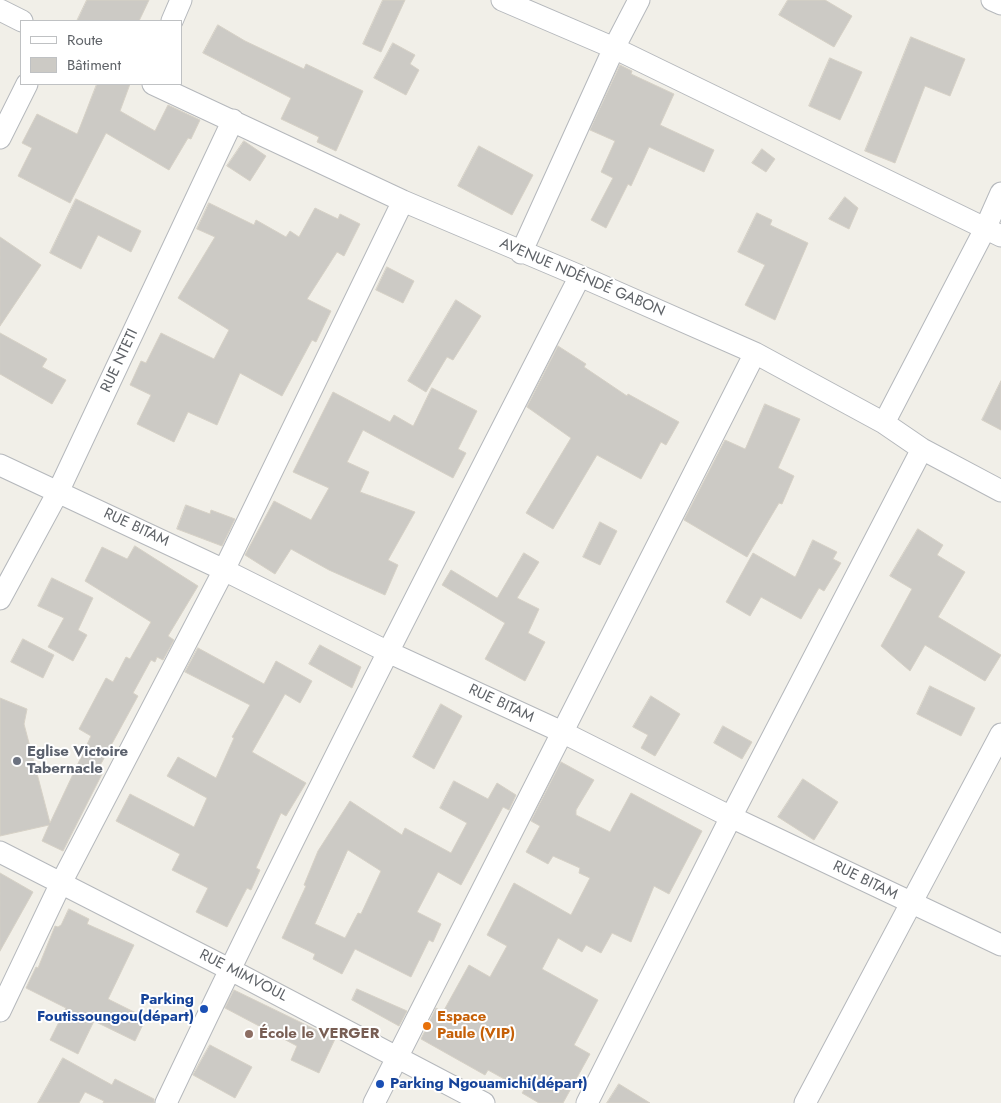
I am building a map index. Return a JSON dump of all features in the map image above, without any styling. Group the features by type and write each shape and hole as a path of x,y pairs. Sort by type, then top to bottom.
{"street":[{"path":"172,20 181,0"},
{"path":"502,0 614,48 993,232"},
{"path":"522,253 614,48 639,0"},
{"path":"992,0 1001,4"},
{"path":"0,10 20,20"},
{"path":"0,138 26,85"},
{"name":"AVENUE NDÉNDÉ GABON","path":"155,85 234,120 404,201 755,353 884,423 922,449 1001,491"},
{"name":"RUE NTETI","path":"0,599 58,492 234,120"},
{"path":"884,423 993,232 1001,193"},
{"path":"0,1011 61,883 224,570 404,201"},
{"path":"166,1103 230,969 388,652 580,276"},
{"path":"374,1103 755,353"},
{"path":"587,1103 922,449"},
{"name":"RUE BITAM","path":"0,466 224,570 388,652 562,732 732,817 1001,945"},
{"path":"804,1103 1001,734"},
{"name":"RUE MIMVOUL","path":"0,852 230,969 484,1103"}],"building":[{"path":"87,0 149,0 139,20 77,20"},
{"path":"383,0 405,0 381,52 363,44"},
{"path":"788,0 825,0 852,16 834,47 779,15"},
{"path":"218,25 245,41 304,69 306,64 363,91 336,151 317,142 319,137 281,119 291,98 203,53"},
{"path":"911,37 965,59 950,96 925,86 895,163 865,151"},
{"path":"393,43 415,55 410,64 419,70 406,95 374,78"},
{"path":"830,58 862,72 840,120 809,106"},
{"path":"620,65 632,71 631,74 674,94 660,125 714,150 704,172 649,147 631,186 628,184 606,228 591,220 613,178 601,172 615,141 590,130"},
{"path":"97,85 130,85 120,111 155,131 168,105 200,120 191,139 188,138 169,170 106,133 70,203 18,176 32,148 22,143 37,114 77,134"},
{"path":"244,141 266,156 250,181 227,166"},
{"path":"479,146 533,175 512,215 458,186"},
{"path":"762,149 775,159 766,172 752,163"},
{"path":"845,197 858,208 849,229 829,219"},
{"path":"76,199 141,231 131,252 98,235 81,269 50,253"},
{"path":"209,203 254,225 256,220 286,237 290,231 299,237 315,208 338,219 340,214 360,224 344,256 337,252 307,299 331,311 316,342 312,340 282,396 240,373 217,425 188,412 174,442 137,424 151,395 130,385 141,361 146,363 161,333 214,359 229,330 178,298 215,237 197,229"},
{"path":"757,213 772,220 770,225 808,243 775,320 745,305 765,265 738,252"},
{"path":"0,237 41,265 0,326"},
{"path":"387,267 414,281 403,303 376,290"},
{"path":"456,300 481,316 453,360 447,357 426,392 408,381"},
{"path":"0,333 47,359 42,367 66,380 52,404 0,374"},
{"path":"558,346 586,364 584,367 627,396 628,394 679,422 666,445 661,442 641,479 597,455 553,529 526,513 571,438 527,407"},
{"path":"1001,381 1001,430 982,420"},
{"path":"432,388 477,411 458,449 466,453 453,478 363,430 347,462 369,472 360,492 415,512 388,560 398,565 385,595 329,570 291,549 275,574 245,555 274,501 311,520 329,488 293,472 333,392 390,422 394,415 413,426"},
{"path":"765,404 800,419 778,468 794,476 782,504 779,503 747,557 684,520 725,440 745,449"},
{"path":"186,505 210,514 211,510 235,519 222,546 177,529"},
{"path":"600,522 617,531 600,565 583,557"},
{"path":"918,529 943,545 937,555 965,572 938,617 1001,655 985,681 925,645 910,671 881,646 912,589 890,576"},
{"path":"813,540 837,552 833,559 841,563 824,591 819,588 801,619 761,597 750,616 726,602 753,553 795,577"},
{"path":"135,546 198,586 168,636 174,640 163,660 157,657 155,662 151,660 133,693 138,696 97,771 102,774 63,851 42,841 49,825 0,836 0,698 27,709 24,724 50,823 91,736 79,729 106,678 113,682 126,657 130,659 151,622 85,581 102,547 127,559"},
{"path":"524,553 539,562 517,598 539,609 528,633 545,642 525,681 485,659 505,623 442,585 451,570 497,598"},
{"path":"52,578 93,598 78,630 87,635 73,661 48,647 64,618 38,606"},
{"path":"23,639 54,655 43,678 11,662"},
{"path":"320,645 361,667 352,688 309,664"},
{"path":"198,648 264,684 276,661 312,681 300,703 285,694 252,752 306,783 286,816 281,813 256,868 260,870 251,890 247,888 227,927 196,912 208,888 172,870 180,854 116,821 130,794 194,827 207,798 167,776 178,757 216,778 234,738 232,737 250,705 185,672"},
{"path":"930,686 975,708 961,736 917,714"},
{"path":"651,696 680,714 655,756 641,748 648,735 633,727"},
{"path":"441,704 462,716 434,769 413,757"},
{"path":"723,726 752,742 742,759 714,743"},
{"path":"561,762 594,780 576,810 576,815 610,832 631,793 702,831 669,894 654,886 631,942 612,933 601,953 586,945 582,952 558,938 542,969 598,1000 574,1045 590,1054 563,1103 539,1103 522,1093 524,1090 488,1070 485,1075 421,1039 436,1008 443,1012 469,965 490,977 507,946 487,935 514,883 571,915 590,878 579,873 580,868 553,856 548,864 526,852 540,826 531,821"},
{"path":"803,779 838,802 814,840 778,817"},
{"path":"454,781 488,799 497,783 516,795 509,810 503,807 461,885 438,872 417,912 441,924 433,942 429,940 411,977 355,949 342,974 313,959 315,954 282,938 306,886 304,885 318,851 350,801 402,835 405,828 451,853 467,823 440,808","holes":["348,850 381,871 361,914 358,913 345,938 315,924"]},
{"path":"0,873 33,892 0,951"},
{"path":"69,909 89,919 87,924 134,945 108,999 146,1018 135,1041 94,1021 78,1054 50,1040 66,1008 26,988 36,967 38,968 55,926 61,925"},
{"path":"357,989 407,1011 399,1026 352,1000"},
{"path":"234,990 335,1039 319,1073 291,1060 297,1046 225,1008"},
{"path":"210,1045 252,1067 235,1098 193,1075"},
{"path":"63,1058 112,1085 115,1079 154,1099 154,1103 103,1103 104,1101 85,1092 79,1103 38,1103"},
{"path":"619,1084 650,1103 607,1103"}],"place":[{"name":"Eglise Victoire Tabernacle","path":"17,761"},
{"name":"Parking Foutissoungou(départ)","path":"204,1009"},
{"name":"Espace Paule (VIP)","path":"427,1026"},
{"name":"École le VERGER","path":"249,1034"},
{"name":"Parking Ngouamichi(départ)","path":"380,1084"}]}
